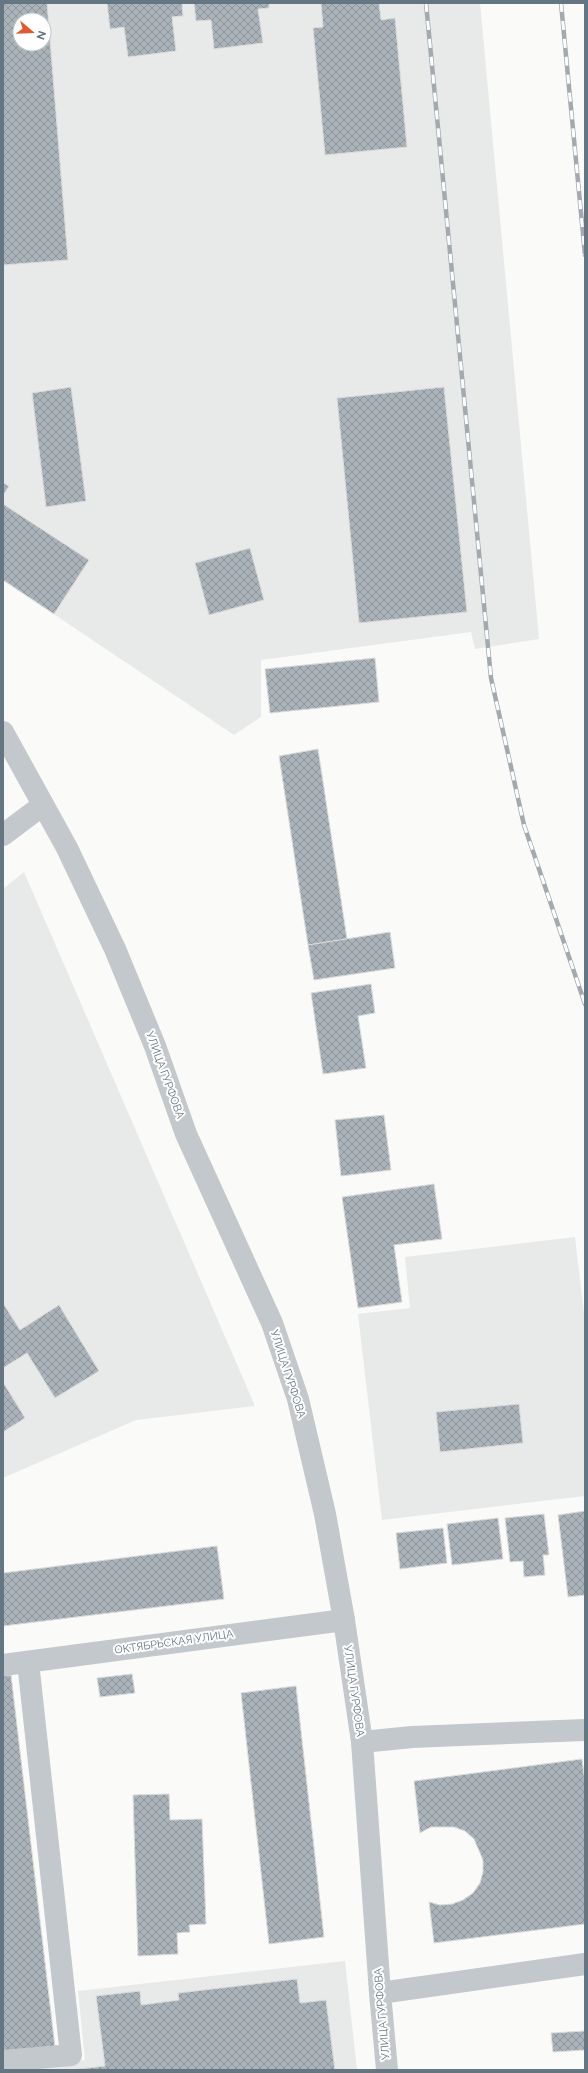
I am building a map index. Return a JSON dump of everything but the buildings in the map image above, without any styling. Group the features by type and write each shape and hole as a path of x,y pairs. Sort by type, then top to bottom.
{"street":[{"name":"УЛИЦА ГУРФОВА","path":"3,732 67,848 114,949 154,1046 186,1134 272,1323 298,1399 325,1514 344,1620 362,1742 387,2070"},
{"path":"3,835 43,805"},
{"name":"ОКТЯБРЬСКАЯ УЛИЦА","path":"3,1665 344,1620"},
{"path":"3,2061 71,2055 28,1662"},
{"path":"362,1742 412,1737 585,1730"},
{"path":"380,1993 585,1964"}],"shaded area":[{"path":"3,3 480,3 539,639 475,649 471,632 261,660 261,717 234,735 3,580"},
{"path":"24,872 255,1406 136,1420 3,1478 3,889"},
{"path":"575,1237 585,1322 585,1496 382,1520 358,1314 410,1308 405,1257"},
{"path":"345,1961 357,2070 10,2070 85,2060 78,1991"}],"railway":[{"path":"426,3 491,678 524,825 585,1004"},
{"path":"561,3 585,255"}]}
